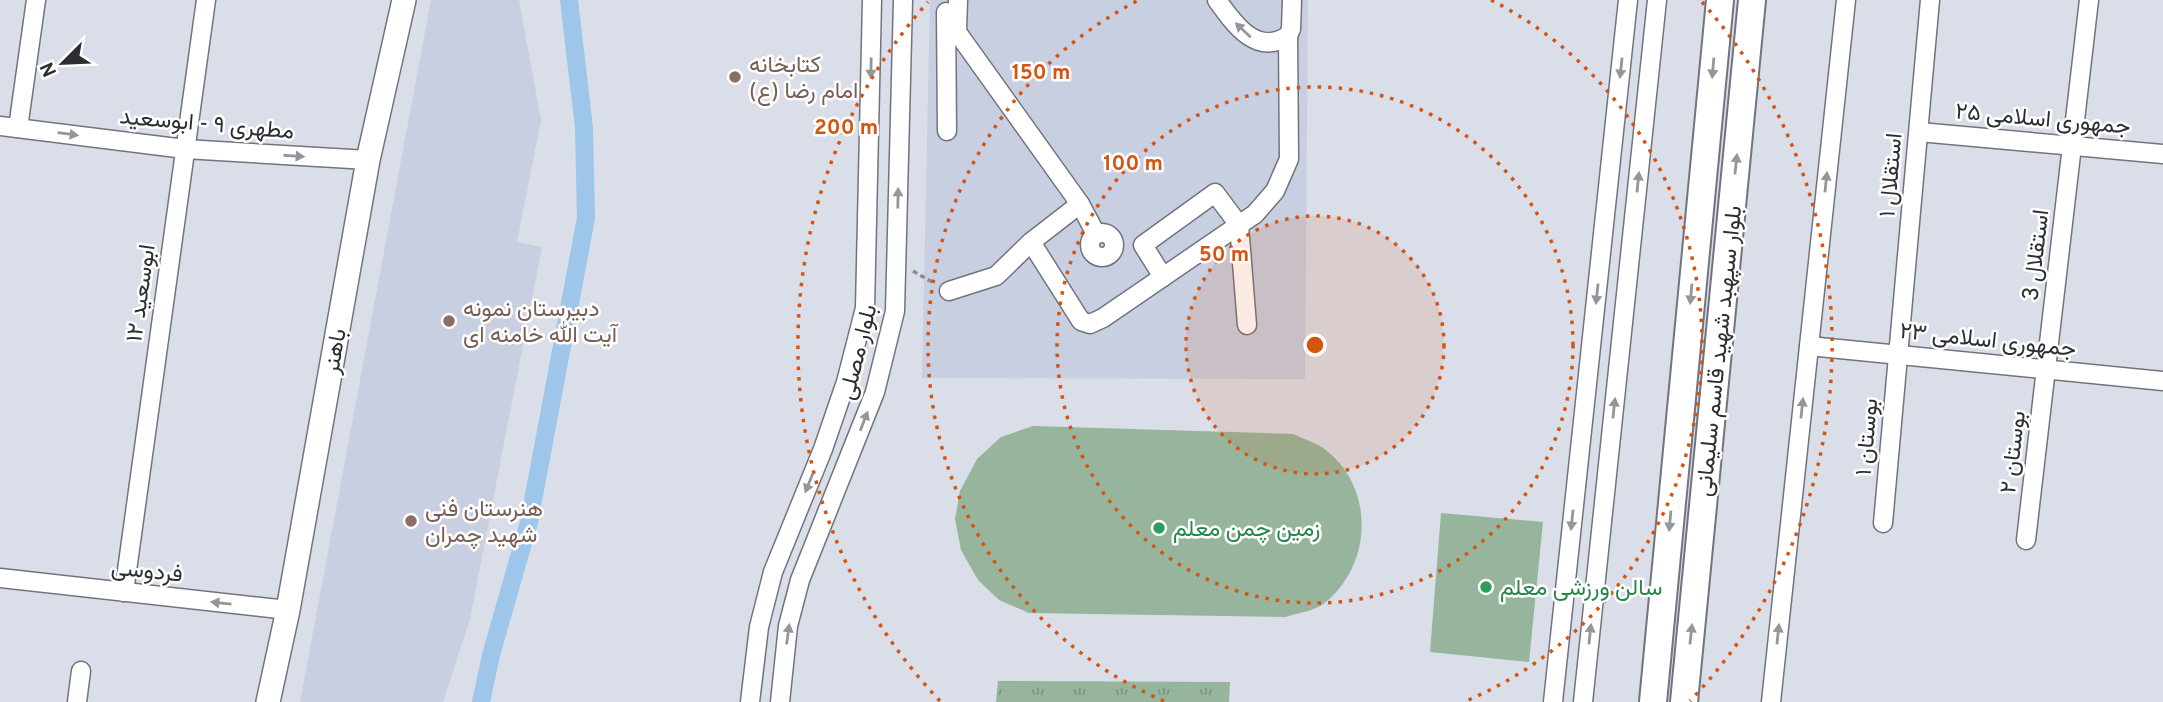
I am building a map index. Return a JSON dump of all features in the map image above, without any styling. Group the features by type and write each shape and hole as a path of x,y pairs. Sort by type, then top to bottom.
{"highway":[{"name":"بلوار سپهبد شهید قاسم سلیمانی","path":"1653,702 1720,0"},
{"name":"بلوار سپهبد شهید قاسم سلیمانی","path":"1684,702 1752,0"}],"main road":[{"name":"باهنر","path":"268,702 288,610 368,160 404,0"}],"street":[{"path":"18,128 36,0"},
{"name":"ابوسعید ۱۲","path":"124,592 206,0"},
{"name":"بلوار مصلی","path":"750,702 760,627 773,572 823,449 846,382 865,308 872,0"},
{"name":"بلوار مصلی","path":"779,702 788,626 800,580 875,392 895,311 903,0"},
{"path":"946,0 947,131"},
{"path":"958,0 957,32 1080,204 1096,234"},
{"path":"1217,0 1234,21 1262,43 1271,43 1288,36"},
{"path":"1031,242 1081,321 1090,324 1103,318 1255,214 1275,191 1289,159 1288,36 1292,21 1292,0"},
{"path":"1628,0 1553,699 1583,701 1657,0"},
{"path":"1771,702 1846,0"},
{"name":"استقلال ۱","path":"1898,355 1930,0"},
{"name":"استقلال 3","path":"2046,370 2089,0"},
{"path":"945,50 973,55"},
{"name":"مطهری ۹ - ابوسعید","path":"0,126 184,149 368,160"},
{"name":"جمهوری اسلامی ۲۵","path":"1919,132 2163,154"},
{"path":"1163,277 1143,245 1216,193 1239,225 1247,326"},
{"path":"949,292 996,276 1031,242 1080,204"},
{"path":"1605,220 1633,224"},
{"name":"جمهوری اسلامی ۲۳","path":"1809,346 2163,381"},
{"name":"بوستان ۱","path":"1883,523 1898,355"},
{"name":"بوستان ۲","path":"2026,540 2046,370"},
{"name":"فردوسی","path":"0,578 288,610"},
{"path":"77,702 81,671"}],"path":[{"path":"897,262 949,292"}],"shaded area":[{"path":"431,0 519,0 541,120 517,242 542,247 470,619 443,702 300,702"},
{"path":"930,0 1308,0 1305,379 922,378"}],"green space":[{"name":"زمین چمن معلم","path":"1033,426 1293,434 1315,443 1343,467 1354,486 1360,507 1362,529 1351,571 1339,589 1322,605 1286,617 1029,613 999,600 978,580 961,550 955,519 960,491 977,459 1001,437"},
{"name":"سالن ورزشی معلم","path":"1441,513 1543,522 1529,662 1430,652"},
{"path":"998,681 1230,682 1229,702 996,702"}],"waterway":[{"path":"481,702 491,655 529,522 586,218 584,128 569,0"}],"place":[{"name":"کتابخانه امام رضا (ع)","path":"735,77"},
{"name":"دبیرستان نمونه آیت الله خامنه ای","path":"449,321"},
{"name":"هنرستان فنی شهید چمران","path":"411,521"},
{"name":"زمین چمن معلم","path":"1159,528"},
{"name":"سالن ورزشی معلم","path":"1486,587"}]}
